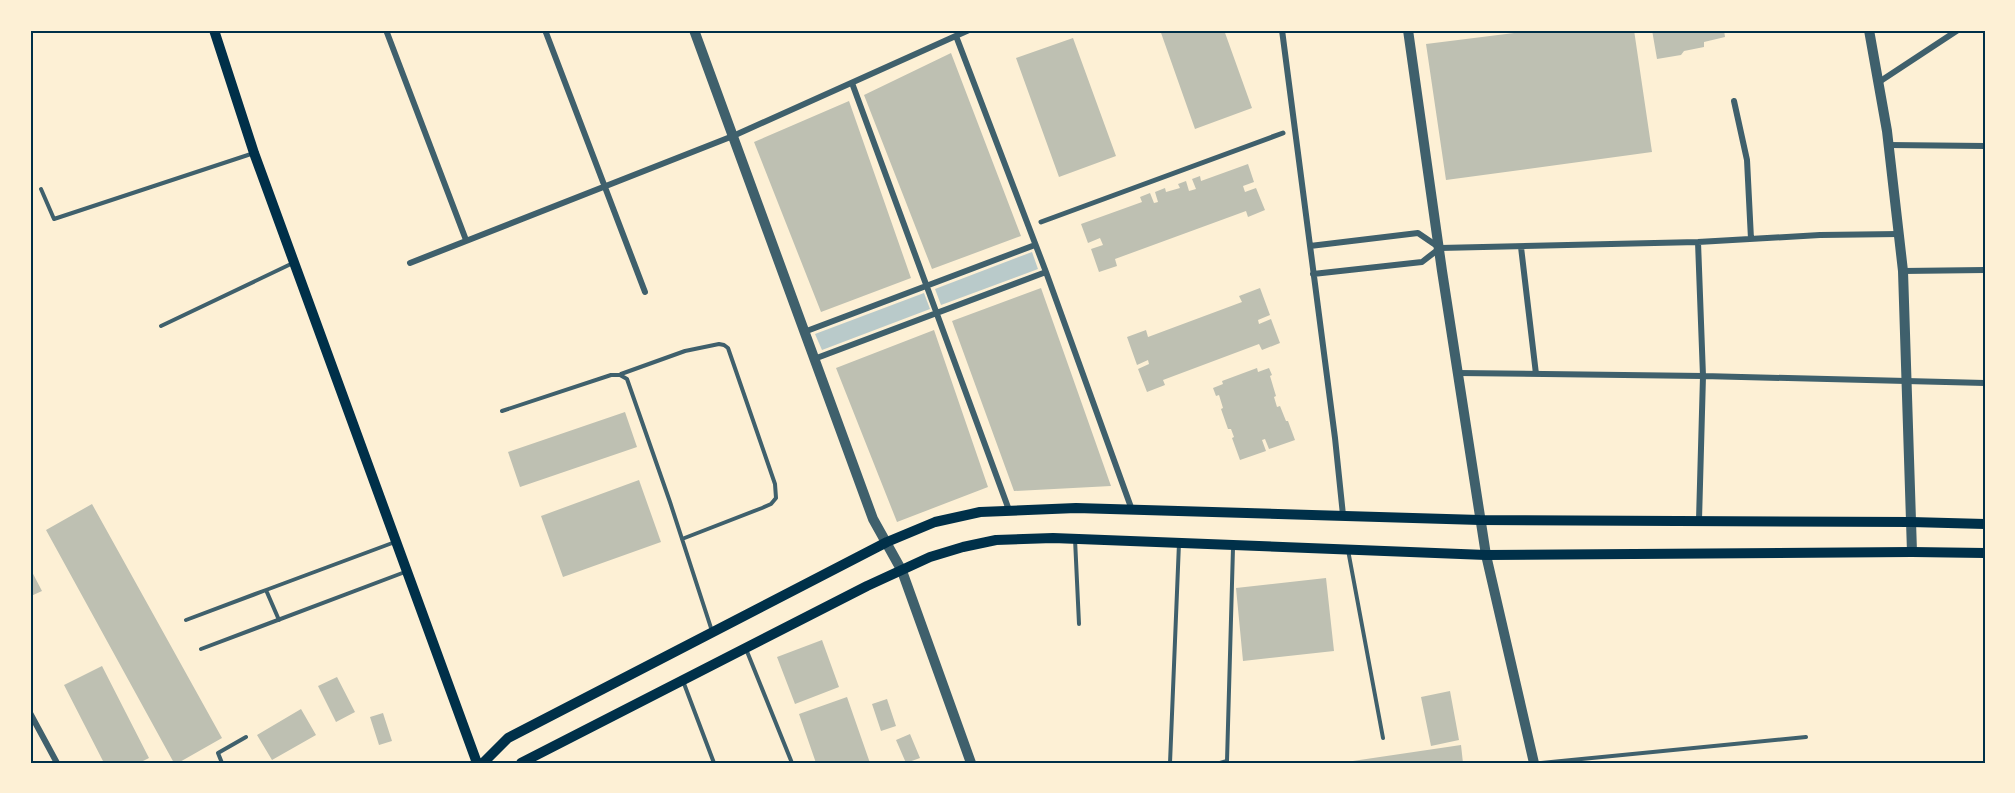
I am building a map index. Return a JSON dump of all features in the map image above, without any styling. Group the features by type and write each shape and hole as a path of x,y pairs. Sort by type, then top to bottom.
{"main road":[{"path":"214,30 254,153 477,763"},
{"path":"483,763 508,738 887,542 913,530 954,517 1009,510 1132,510 1480,520 1985,524"},
{"path":"521,763 867,586 930,557 996,540 1075,539 1486,555 1985,553"}],"street":[{"path":"386,30 465,240"},
{"path":"545,30 645,292"},
{"path":"410,263 733,136 969,30"},
{"path":"1282,30 1343,515"},
{"path":"1408,30 1486,555 1534,763"},
{"path":"1869,30 1900,234 1912,552"},
{"path":"1878,83 1958,30"},
{"path":"696,31 873,519 902,571 971,763"},
{"path":"956,36 1046,272 1132,510"},
{"path":"852,83 1009,510"},
{"path":"1734,101 1748,160 1751,239"},
{"path":"1041,222 1283,133"},
{"path":"1888,145 1985,146"},
{"path":"1310,246 1418,233 1440,248 1698,242 1900,234"},
{"path":"1698,242 1703,376 1699,520"},
{"path":"804,332 1035,245"},
{"path":"1521,247 1536,374"},
{"path":"1313,274 1422,262 1440,248"},
{"path":"1903,271 1985,270"},
{"path":"814,359 1046,272"},
{"path":"1458,373 1985,383"},
{"path":"30,713 57,763"}],"lane":[{"path":"41,189 54,219 254,153"},
{"path":"161,326 294,263"},
{"path":"502,411 611,375 620,375 686,351 724,345 728,348 775,484 776,498 771,504 762,508 682,539"},
{"path":"620,375 627,379 712,632"},
{"path":"1075,539 1079,624"},
{"path":"186,620 395,542"},
{"path":"1170,763 1179,543"},
{"path":"1220,763 1227,761 1233,545"},
{"path":"1348,549 1383,738"},
{"path":"201,649 407,572"},
{"path":"266,590 279,620"},
{"path":"746,648 792,763"},
{"path":"683,681 714,763"},
{"path":"222,763 218,753 246,737"},
{"path":"1541,763 1806,737"}],"shaded area":[{"path":"1032,252 1038,269 941,305 935,289"},
{"path":"924,293 930,309 822,350 815,334"}],"building":[{"path":"1160,30 1224,30 1252,108 1195,129"},
{"path":"1538,30 1634,30 1652,152 1446,180 1426,44"},
{"path":"1652,30 1724,30 1725,37 1704,42 1704,47 1684,51 1681,55 1657,59"},
{"path":"1073,38 1116,156 1059,177 1016,58"},
{"path":"951,53 1021,236 932,269 864,95"},
{"path":"849,101 911,278 821,312 754,142"},
{"path":"1248,164 1254,182 1243,186 1245,192 1256,188 1265,210 1248,217 1246,211 1115,259 1117,266 1099,272 1091,249 1103,245 1100,238 1088,243 1081,224 1142,202 1140,197 1150,193 1154,203 1158,202 1155,192 1165,188 1166,192 1180,188 1178,184 1186,181 1189,191 1196,189 1192,179 1200,176 1201,181"},
{"path":"1041,288 1111,486 1014,491 952,321"},
{"path":"1260,288 1270,315 1258,320 1259,324 1271,319 1280,343 1262,350 1259,344 1163,380 1165,385 1147,392 1138,369 1149,364 1148,360 1137,365 1127,337 1146,330 1148,337 1242,302 1239,296"},
{"path":"934,330 988,487 897,522 836,368"},
{"path":"1257,368 1258,372 1269,368 1277,407 1280,406 1295,440 1269,449 1265,439 1262,440 1266,451 1240,460 1232,438 1234,437 1231,429 1228,429 1221,409 1223,408 1219,395 1216,396 1213,388 1223,384 1222,381"},
{"path":"625,412 637,447 520,487 508,452"},
{"path":"639,480 661,542 563,577 541,516"},
{"path":"92,504 222,738 178,763 174,763 46,530"},
{"path":"30,568 42,591 31,596 30,593"},
{"path":"1326,578 1334,651 1243,661 1236,588"},
{"path":"822,640 839,687 795,704 777,657"},
{"path":"102,666 149,758 139,763 104,763 64,685"},
{"path":"337,677 355,712 336,722 318,686"},
{"path":"1450,691 1459,740 1431,746 1421,697"},
{"path":"847,697 870,763 816,763 799,714"},
{"path":"887,699 896,726 881,731 872,704"},
{"path":"301,709 316,735 272,760 257,735"},
{"path":"383,713 392,741 379,745 370,717"},
{"path":"910,734 920,758 906,763 896,740"},
{"path":"1461,745 1463,763 1346,763 1346,762"}]}
